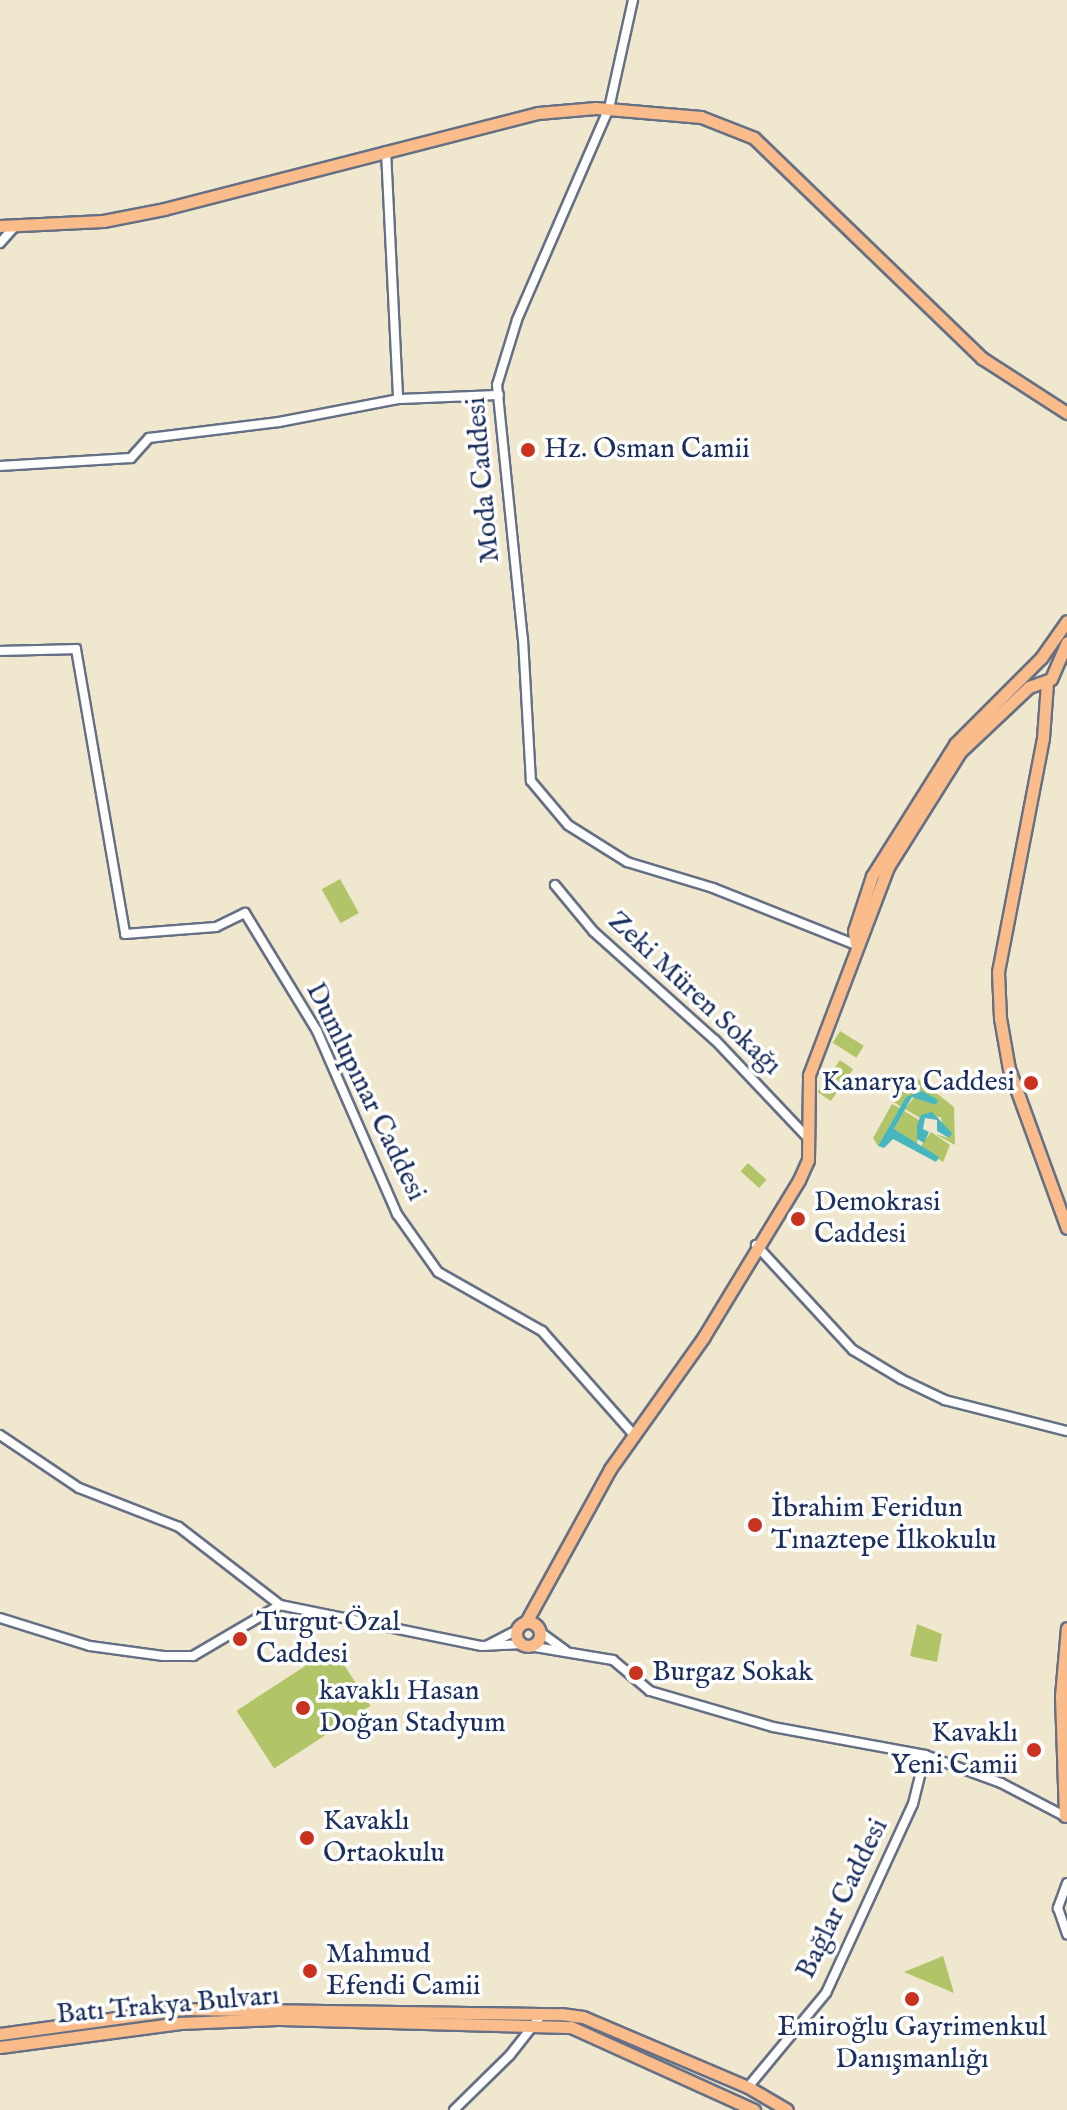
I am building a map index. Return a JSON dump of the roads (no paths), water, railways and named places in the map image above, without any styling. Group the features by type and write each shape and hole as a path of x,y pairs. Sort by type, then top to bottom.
{"main road":[{"path":"0,226 103,221 164,209 538,113 609,108 701,117 744,131 982,358 1067,413"},
{"path":"856,945 854,931 872,876 918,800 955,744 1035,664 1067,621"},
{"path":"525,1645 531,1624 610,1469 703,1338 808,1160 805,1135 809,1075 888,867 960,752 1029,687 1046,682 1067,642"},
{"path":"1035,664 1049,664 1043,738 998,972 1006,1052 1067,1228"},
{"path":"1035,664 1032,675 1046,682"},
{"path":"525,1645 531,1624"},
{"path":"1066,1817 1062,1672 1067,1628"},
{"name":"Batı Trakya Bulvarı","path":"0,2034 182,2009 543,2013 583,2017 748,2087 787,2110"},
{"name":"Batı Trakya Bulvarı","path":"0,2047 180,2023 246,2020 571,2027 604,2039 737,2107 754,2110"},
{"path":"737,2107 736,2091 748,2087"}],"street":[{"name":"Moda Caddesi","path":"633,0 609,108 517,320 500,373 499,395 533,788 568,825 627,862 713,888 856,945"},
{"path":"386,151 398,399"},
{"path":"0,243 16,225"},
{"path":"0,466 131,458 149,438 279,422 398,399 499,395"},
{"name":"Dumlupınar Caddesi","path":"0,651 76,649 125,934 216,927 245,913 317,1031 397,1214 438,1272 542,1331 634,1435"},
{"name":"Zeki Müren Sokağı","path":"555,885 594,932 705,1030 805,1135"},
{"path":"756,1245 853,1350 901,1379 945,1400 1067,1431"},
{"path":"0,1435 79,1488 179,1527 280,1605 487,1645 525,1645 613,1660 650,1691 773,1727 925,1755 1001,1783 1066,1817"},
{"path":"0,1618 90,1646 137,1655 193,1656 280,1605"},
{"path":"487,1645 531,1624 565,1650"},
{"name":"Bağlar Caddesi","path":"748,2087 826,1993 913,1804 925,1755"},
{"path":"1067,1883 1058,1908 1067,1934"},
{"path":"454,2110 537,2025 543,2013"}],"water":[{"path":"922,1091 938,1100 936,1105 912,1097 894,1129 939,1157 936,1162 893,1139 884,1148 878,1146 906,1097"},
{"path":"932,1112 952,1133 949,1138 937,1131 937,1120 925,1118 923,1129 929,1132 924,1143 917,1139 917,1125 921,1115"}],"place":[{"name":"Hz. Osman Camii","path":"528,450"},
{"name":"Kanarya Caddesi","path":"1031,1083"},
{"name":"Demokrasi Caddesi","path":"798,1219"},
{"name":"İbrahim Feridun Tınaztepe İlkokulu","path":"755,1525"},
{"name":"Turgut Özal Caddesi","path":"240,1639"},
{"name":"Burgaz Sokak","path":"636,1673"},
{"name":"kavaklı Hasan Doğan Stadyum","path":"303,1708"},
{"name":"Kavaklı Yeni Camii","path":"1034,1750"},
{"name":"Kavaklı Ortaokulu","path":"307,1838"},
{"name":"Mahmud Efendi Camii","path":"310,1971"},
{"name":"Emiroğlu Gayrimenkul Danışmanlığı","path":"912,1999"}]}
